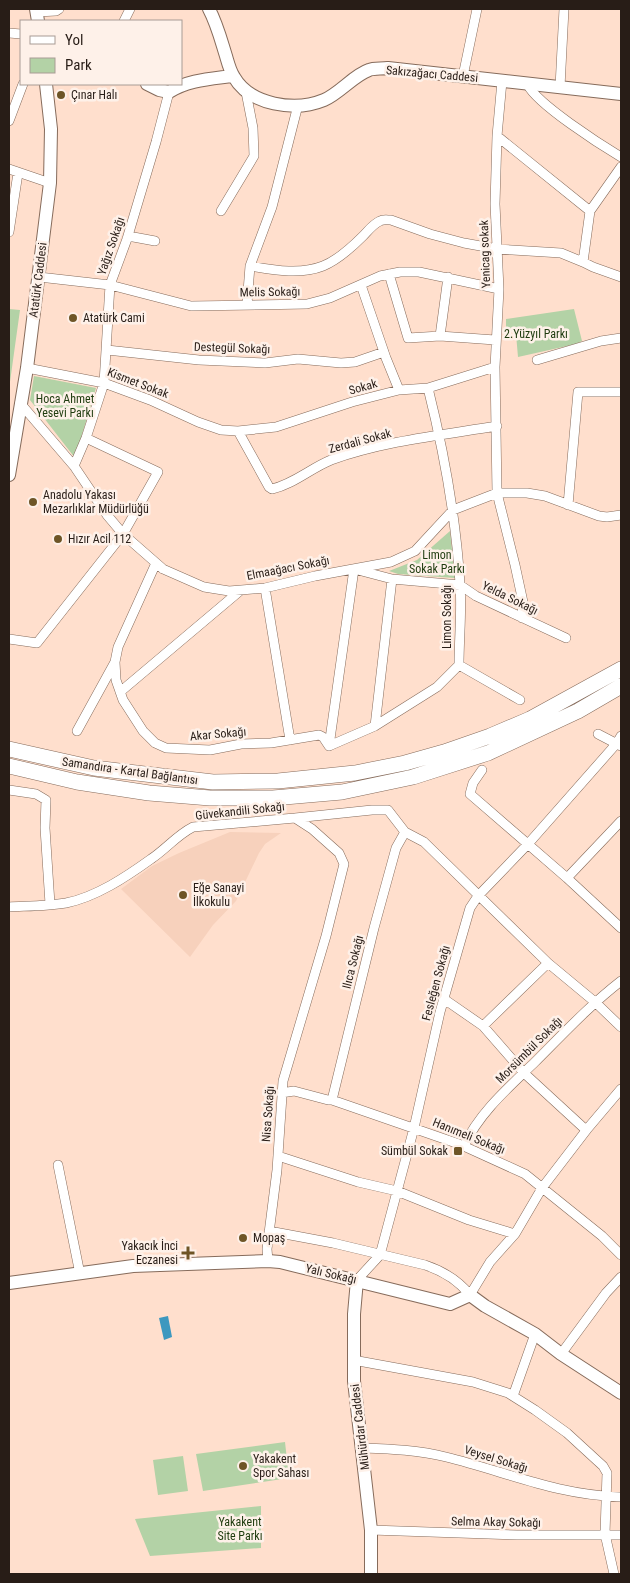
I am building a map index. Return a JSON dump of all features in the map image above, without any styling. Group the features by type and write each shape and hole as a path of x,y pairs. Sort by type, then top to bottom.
{"highway":[{"name":"Samandıra - Kartal Bağlantısı","path":"9,749 94,768 213,782 278,781 355,773 405,763 490,736 530,719 621,669"},
{"name":"Samandıra - Kartal Bağlantısı","path":"9,766 86,784 149,794 210,798 273,798 342,792 413,777 488,753 578,711 621,686"}],"street":[{"path":"39,16 59,9"},
{"path":"149,85 169,92 192,82 232,76 215,19 209,9"},
{"path":"463,76 477,9"},
{"path":"560,87 564,9"},
{"name":"Sakızağacı Caddesi","path":"232,76 246,92 261,99 273,103 298,105 324,100 369,70 388,68 621,94"},
{"name":"Yenicag sokak","path":"502,81 497,136 495,204 498,288 495,340 497,493 523,602 522,618"},
{"path":"9,121 23,85"},
{"name":"Atatürk Caddesi","path":"9,475 27,368 50,183 50,129 46,85"},
{"path":"528,85 531,92 542,102 604,147 621,157"},
{"name":"Yağız Sokağı","path":"74,466 86,438 104,382 110,286 128,236 169,92"},
{"path":"222,211 254,156 253,128 246,92"},
{"path":"247,304 250,266 272,207 298,105"},
{"path":"497,136 590,211"},
{"path":"583,262 590,211 621,167"},
{"path":"9,232 13,171 50,183"},
{"path":"250,266 292,271 314,269 347,252 379,221 391,220 464,243 497,249 561,253 621,277"},
{"path":"128,236 155,240"},
{"name":"Melis Sokağı","path":"39,277 110,286 191,306 306,304 330,298 380,276 400,272 418,272 498,288"},
{"path":"389,274 408,338 440,336 495,340"},
{"path":"440,336 448,277"},
{"path":"361,285 399,390"},
{"path":"537,360 601,340 621,338"},
{"name":"Destegül Sokağı","path":"107,350 199,360 265,363 298,359 341,363 355,362 384,352"},
{"name":"Sokak","path":"238,431 276,427 352,402 399,390 428,388 495,367"},
{"name":"Kismet Sokak","path":"27,368 104,382 198,422 221,430 238,431"},
{"name":"Limon Sokağı","path":"329,746 375,726 437,687 459,665 460,585 453,510 440,435 428,388"},
{"path":"568,505 578,392 621,392"},
{"name":"Elmaağacı Sokağı","path":"20,403 74,466 107,515 124,534 163,569 204,588 229,591 265,588 390,562 415,551 453,510 497,493"},
{"name":"Zerdali Sokak","path":"238,431 269,487 272,489 338,458 364,450 497,426"},
{"path":"9,639 37,643 124,534 158,472 86,438"},
{"path":"497,493 537,495 598,516 621,515"},
{"name":"Akar Sokağı","path":"156,562 118,647 115,662 122,700 143,730 155,743 166,748 210,750 240,744 290,740 319,735 323,737 329,746"},
{"path":"329,746 354,569"},
{"name":"Yelda Sokağı","path":"354,569 392,579 460,585 476,596 566,638"},
{"path":"375,726 392,579"},
{"path":"265,588 290,740"},
{"path":"120,692 241,590"},
{"path":"76,731 115,662"},
{"path":"459,665 520,700"},
{"path":"598,734 620,741"},
{"name":"Fesleğen Sokağı","path":"357,1280 380,1255 414,1128 444,999 470,908 478,896 528,844 620,741"},
{"path":"482,770 473,783 470,794 567,878 621,928"},
{"path":"9,790 36,794 46,800 45,828 50,904"},
{"path":"295,818 388,810 405,832 424,842 548,963 595,1002 621,1027"},
{"name":"Güvekandili Sokağı","path":"9,907 67,903 92,894 114,883 152,858 182,833 193,827 295,818 312,829 339,853 344,864 331,916"},
{"path":"567,878 621,821"},
{"name":"Ilıca Sokağı","path":"332,1100 374,928 396,848 405,832"},
{"name":"Nisa Sokağı","path":"268,1261 267,1249 278,1156 283,1082 331,916"},
{"path":"483,1026 548,963"},
{"name":"Morsümbül Sokağı","path":"464,1146 470,1134 498,1098 595,1002 621,981"},
{"path":"444,999 483,1026 524,1072 586,1130"},
{"path":"470,1295 490,1262 514,1234 542,1188 586,1130 621,1089"},
{"name":"Hanımeli Sokağı","path":"282,1093 294,1091 332,1100 379,1118 464,1146 525,1174 620,1250"},
{"path":"278,1156 358,1182 397,1191 469,1220 514,1234"},
{"path":"58,1165 80,1274"},
{"path":"270,1230 425,1265 438,1270 463,1286 470,1295 485,1306 535,1334 561,1354 621,1393"},
{"name":"Yalı Sokağı","path":"9,1284 133,1266 268,1261 280,1262 357,1280 450,1304 470,1295"},
{"path":"561,1354 606,1293 621,1277"},
{"name":"Mühürdar Caddesi","path":"357,1280 354,1299 353,1360 355,1398 363,1448 371,1530 371,1574"},
{"path":"513,1396 535,1334"},
{"path":"353,1360 473,1382 513,1396 567,1433 603,1466 607,1473 605,1534 614,1574"},
{"name":"Veysel Sokağı","path":"363,1448 422,1452 447,1457 568,1492 621,1497"},
{"name":"Selma Akay Sokağı","path":"371,1530 487,1534 621,1535"}],"shaded area":[{"name":"Eğe Sanayi İlkokulu","path":"230,832 281,833 265,844 236,901 213,925 190,957 121,889 152,866"}],"green space":[{"path":"9,309 20,310 9,389"},
{"name":"2.Yüzyıl Parkı","path":"574,309 582,341 518,357 516,334 506,327 506,319"},
{"name":"Hoca Ahmet Yesevi Parkı","path":"34,376 96,388 75,458 30,400"},
{"name":"Limon Sokak Parkı","path":"450,531 455,578 398,574 389,571 417,560"},
{"name":"Yakakent Spor Sahası","path":"285,1442 289,1478 203,1491 196,1454"},
{"path":"183,1456 188,1491 158,1495 153,1460"},
{"name":"Yakakent Site Parkı","path":"261,1506 261,1548 150,1556 135,1519"}],"water":[{"path":"168,1316 172,1337 164,1340 159,1318"}],"place":[{"name":"Çınar Halı","path":"61,95"},
{"name":"Atatürk Cami","path":"73,318"},
{"name":"Anadolu Yakası Mezarlıklar Müdürlüğü","path":"33,502"},
{"name":"Hızır Acil 112","path":"58,539"},
{"name":"Eğe Sanayi İlkokulu","path":"183,895"},
{"name":"Sümbül Sokak","path":"458,1151"},
{"name":"Mopaş","path":"243,1238"},
{"name":"Yakacık İnci Eczanesi","path":"188,1253"},
{"name":"Yakakent Spor Sahası","path":"243,1466"}]}
